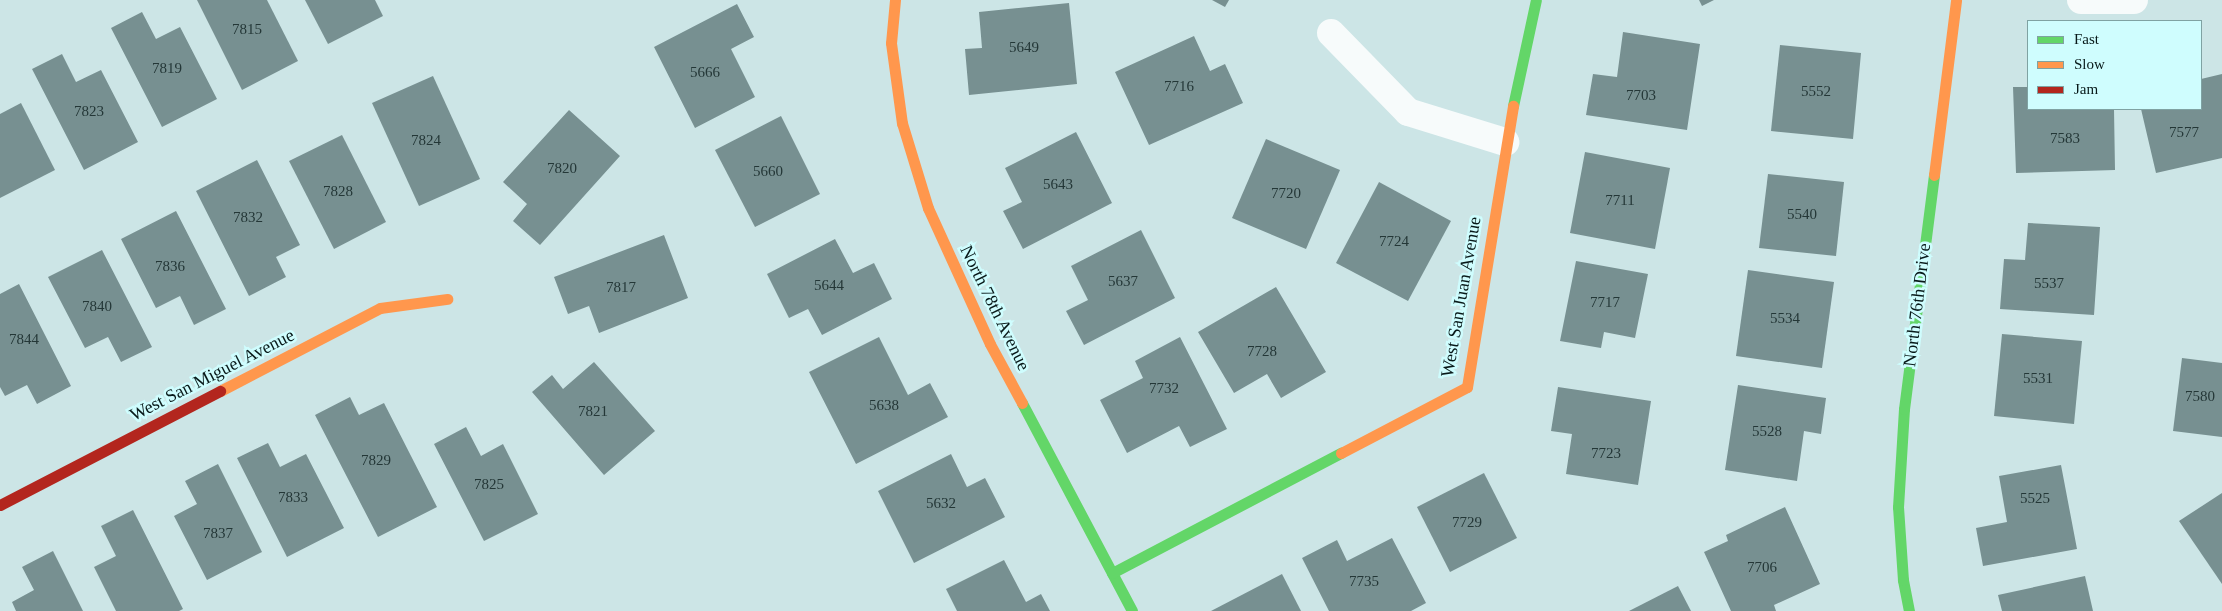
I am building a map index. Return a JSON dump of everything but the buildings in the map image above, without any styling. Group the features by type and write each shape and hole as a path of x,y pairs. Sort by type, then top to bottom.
{"street":[{"name":"North 78th Avenue","path":"896,0 891,43 902,123 928,208 990,344 1132,611"},
{"name":"West San Juan Avenue","path":"1112,573 1467,387 1505,142 1536,0"},
{"name":"North 76th Drive","path":"1909,611 1903,580 1898,508 1904,408 1956,0"},
{"path":"2081,0 2134,0"},
{"path":"1331,33 1408,112 1505,142"},
{"name":"West San Miguel Avenue","path":"0,505 380,308 447,299"}],"traffic: fast":[{"path":"1513,106 1536,0"},
{"path":"1909,611 1903,580 1898,507 1904,409 1934,175"},
{"path":"1022,403 1132,611"},
{"path":"1112,573 1341,453"}],"traffic: slow":[{"path":"895,0 891,43 902,123 928,208 990,344 1022,403"},
{"path":"1934,175 1956,0"},
{"path":"1341,453 1467,387 1513,106"},
{"path":"220,391 380,308 447,299"}],"traffic: jam":[{"path":"0,505 220,391"}]}
